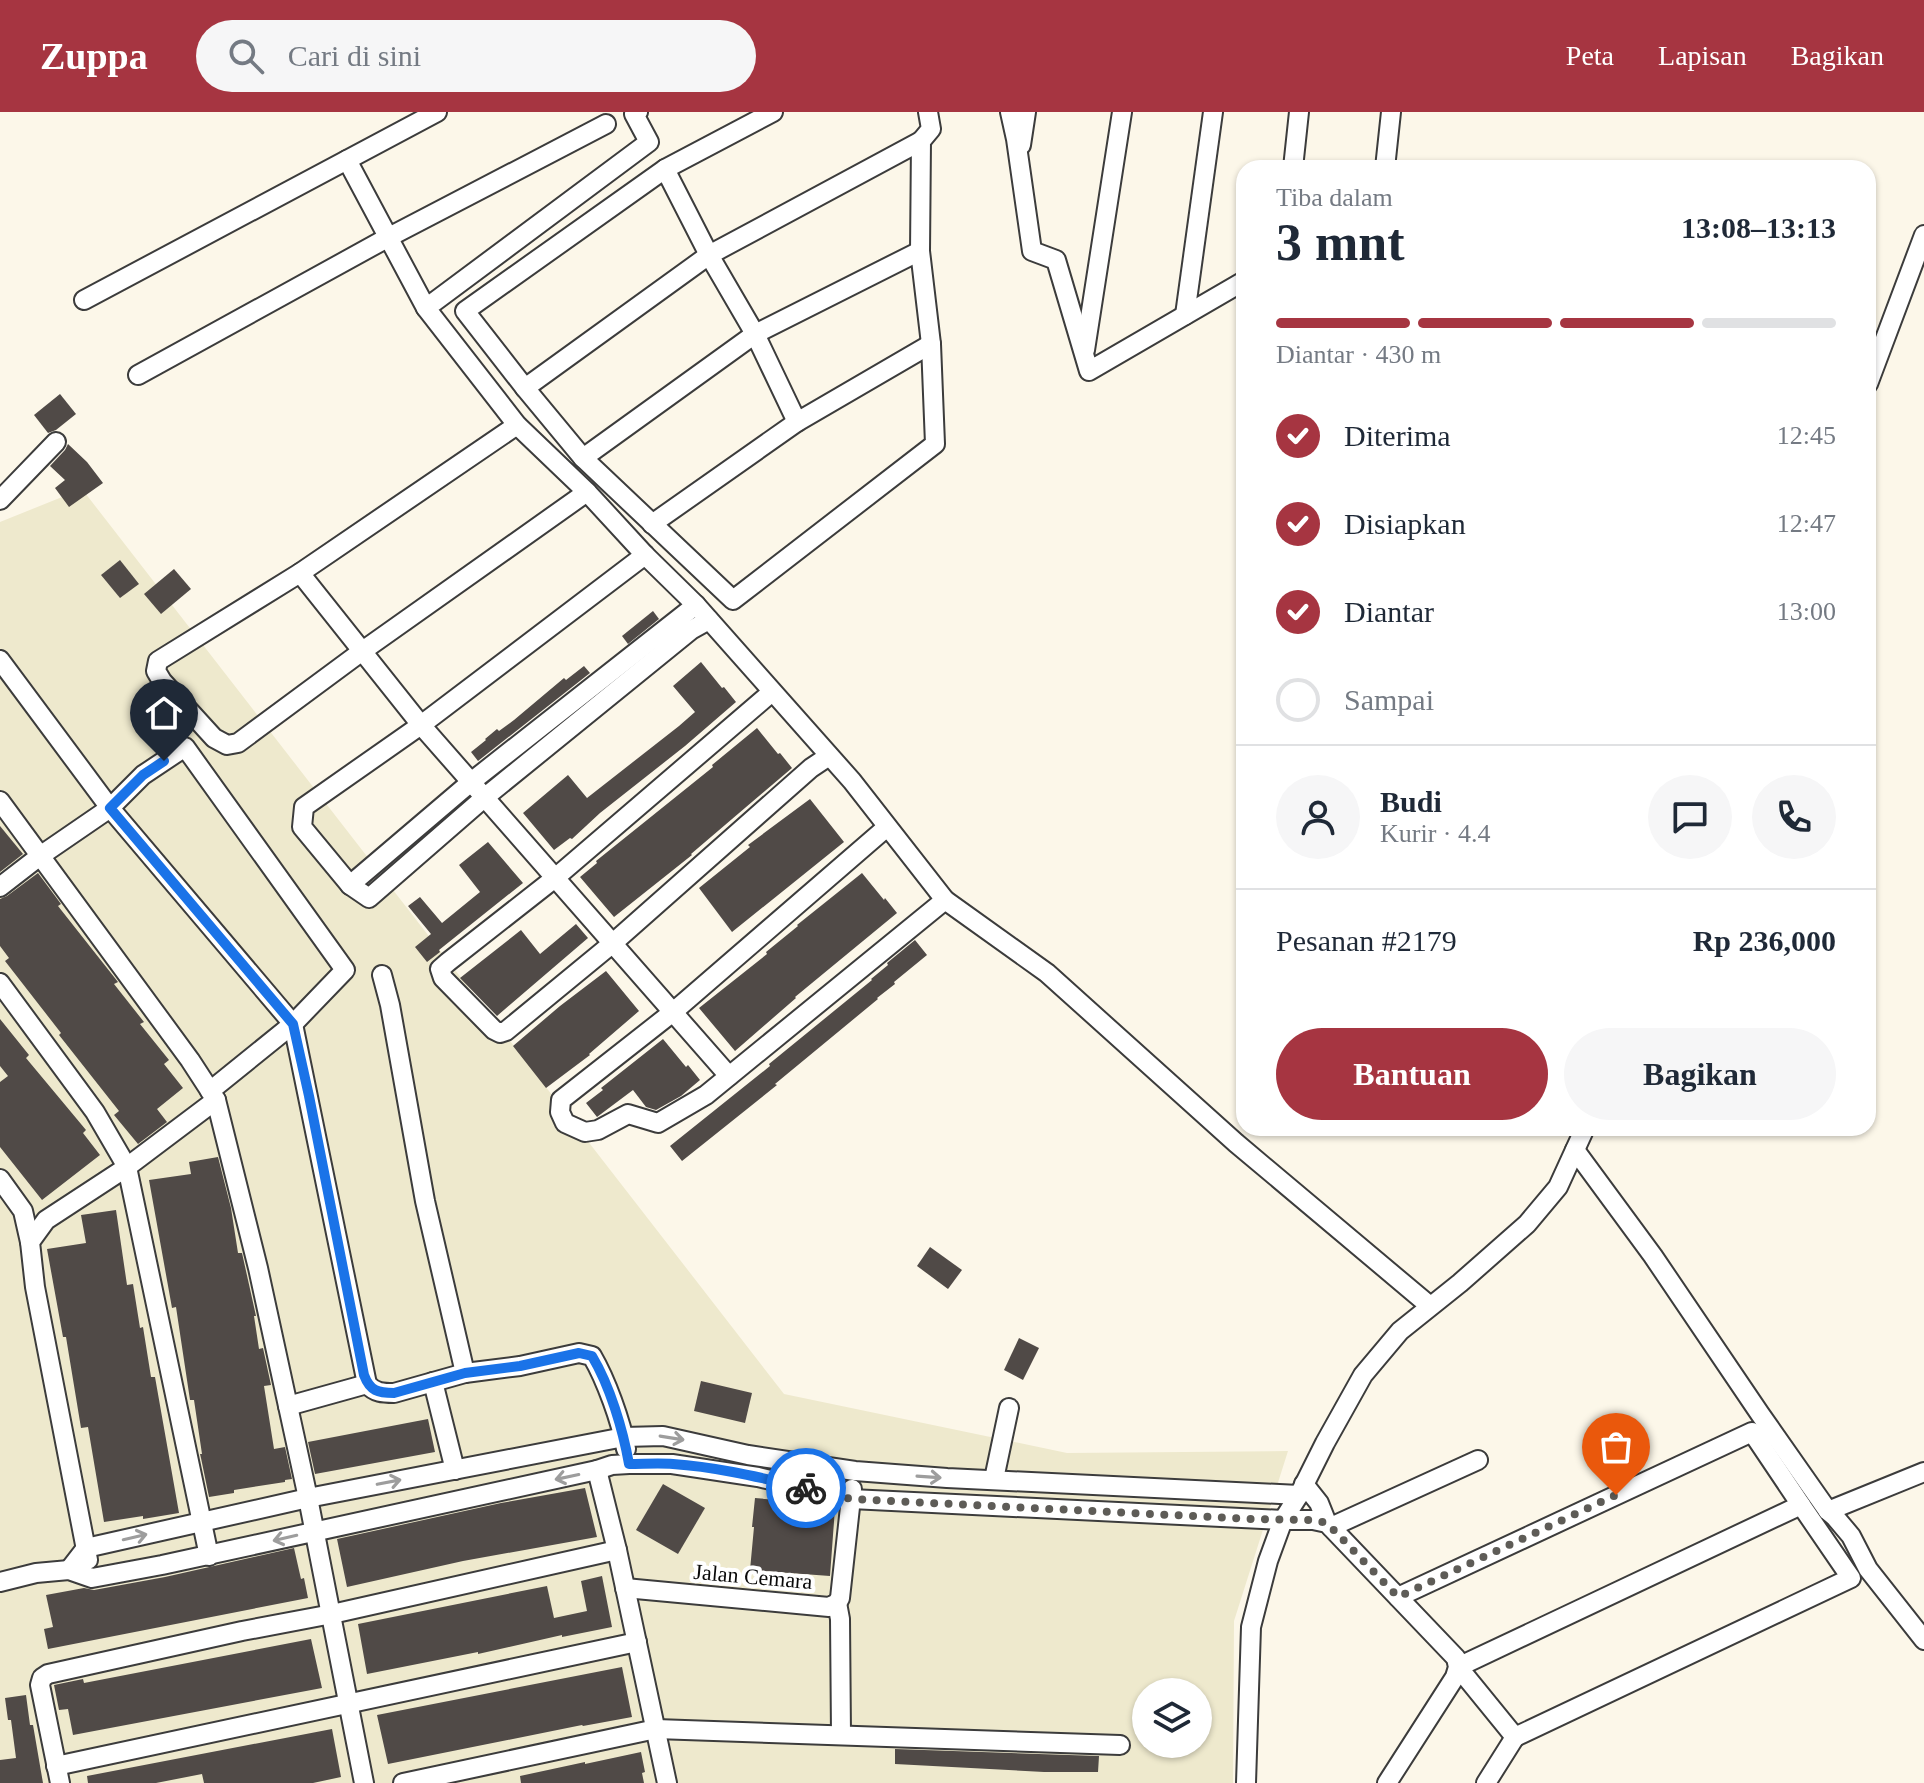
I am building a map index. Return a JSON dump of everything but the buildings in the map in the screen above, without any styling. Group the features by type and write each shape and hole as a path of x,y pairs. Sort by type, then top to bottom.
{"street":[{"path":"84,300 437,112"},
{"path":"426,308 649,142 634,114 638,112"},
{"path":"773,112 665,169 465,311 583,458 733,600 935,444 931,344 920,251 921,141"},
{"path":"525,388 709,255 921,141 931,129 928,112"},
{"path":"1010,112 1032,251 1056,260 1089,371 1236,286"},
{"path":"1019,161 1026,112"},
{"path":"1084,355 1122,112"},
{"path":"1185,315 1213,112"},
{"path":"1294,160 1299,112"},
{"path":"1386,160 1391,112"},
{"path":"138,375 389,237 606,124"},
{"path":"347,160 426,308 517,425 696,605 829,756 945,900 1047,973 1236,1143 1430,1306"},
{"path":"665,169 709,255 755,334 797,422"},
{"path":"1876,363 1924,235"},
{"path":"583,458 755,334 920,251"},
{"path":"626,535 797,422 931,344"},
{"path":"517,425 300,573 158,661 156,671 162,681 214,738 227,745 238,743 587,492"},
{"path":"0,500 56,442"},
{"path":"670,541 421,725 304,807 302,827 350,885 369,898 696,605"},
{"path":"300,573 421,725 729,1076"},
{"path":"350,885 471,782 709,620"},
{"path":"0,660 110,808 293,1024 367,1384 373,1390 394,1393 465,1373 520,1366 579,1353 592,1356 624,1437 629,1464"},
{"path":"772,692 555,878 440,969 443,978 494,1030 500,1033 506,1031 613,943 811,768 829,756"},
{"path":"0,887 110,808 143,775 185,747 345,970 293,1024 213,1095 127,1167 46,1220 30,1242"},
{"path":"0,801 213,1095 258,1268 332,1614 364,1783"},
{"path":"887,827 673,1012 561,1100 560,1112 565,1123 585,1132 598,1130 628,1114 658,1123 706,1095 945,900"},
{"path":"382,975 425,1201 465,1373"},
{"path":"0,983 95,1112 127,1167 209,1556"},
{"path":"1246,1783 1251,1627 1268,1561 1283,1520 1363,1375 1400,1331 1527,1224 1558,1187 1581,1136"},
{"path":"1575,1150 1653,1256 1828,1511 1851,1536 1868,1569 1924,1640"},
{"path":"0,1179 23,1211 92,1578"},
{"path":"433,1382 455,1470"},
{"path":"288,1406 367,1384"},
{"path":"994,1479 1009,1408"},
{"path":"1398,1597 1752,1432 1851,1578 1515,1737 1486,1783"},
{"path":"69,1570 86,1548 308,1498 624,1437 663,1436 748,1455 855,1471 947,1478 1302,1489 1319,1503 1329,1525 1456,1658 1458,1667 1515,1737"},
{"path":"0,1582 36,1573 69,1570 92,1578 209,1556 612,1465 672,1464 706,1468 851,1499 1313,1520 1329,1525 1478,1460"},
{"path":"597,1470 667,1783"},
{"name":"Jalan Cemara","path":"625,1588 829,1607 837,1603 842,1589 855,1471"},
{"path":"1828,1511 1924,1472"},
{"path":"421,1476 428,1507"},
{"path":"1387,1783 1455,1677 1458,1667 1801,1505"},
{"path":"617,1550 48,1674 42,1678 40,1685 58,1774 349,1704 637,1642"},
{"path":"837,1603 840,1619 841,1735"},
{"path":"403,1783 656,1729 1120,1745"}],"shaded area":[{"path":"82,489 784,1394 1067,1453 1288,1451 1234,1621 1233,1783 0,1783 0,522"}],"way so far":[{"path":"806,1488 851,1499 1313,1520 1327,1523 1398,1597 1616,1495"}],"route":[{"path":"164,761 143,775 110,808 293,1024 367,1384 382,1393 394,1393 465,1373 586,1353 592,1356 601,1373 624,1437 629,1464 706,1468 806,1488"}]}
